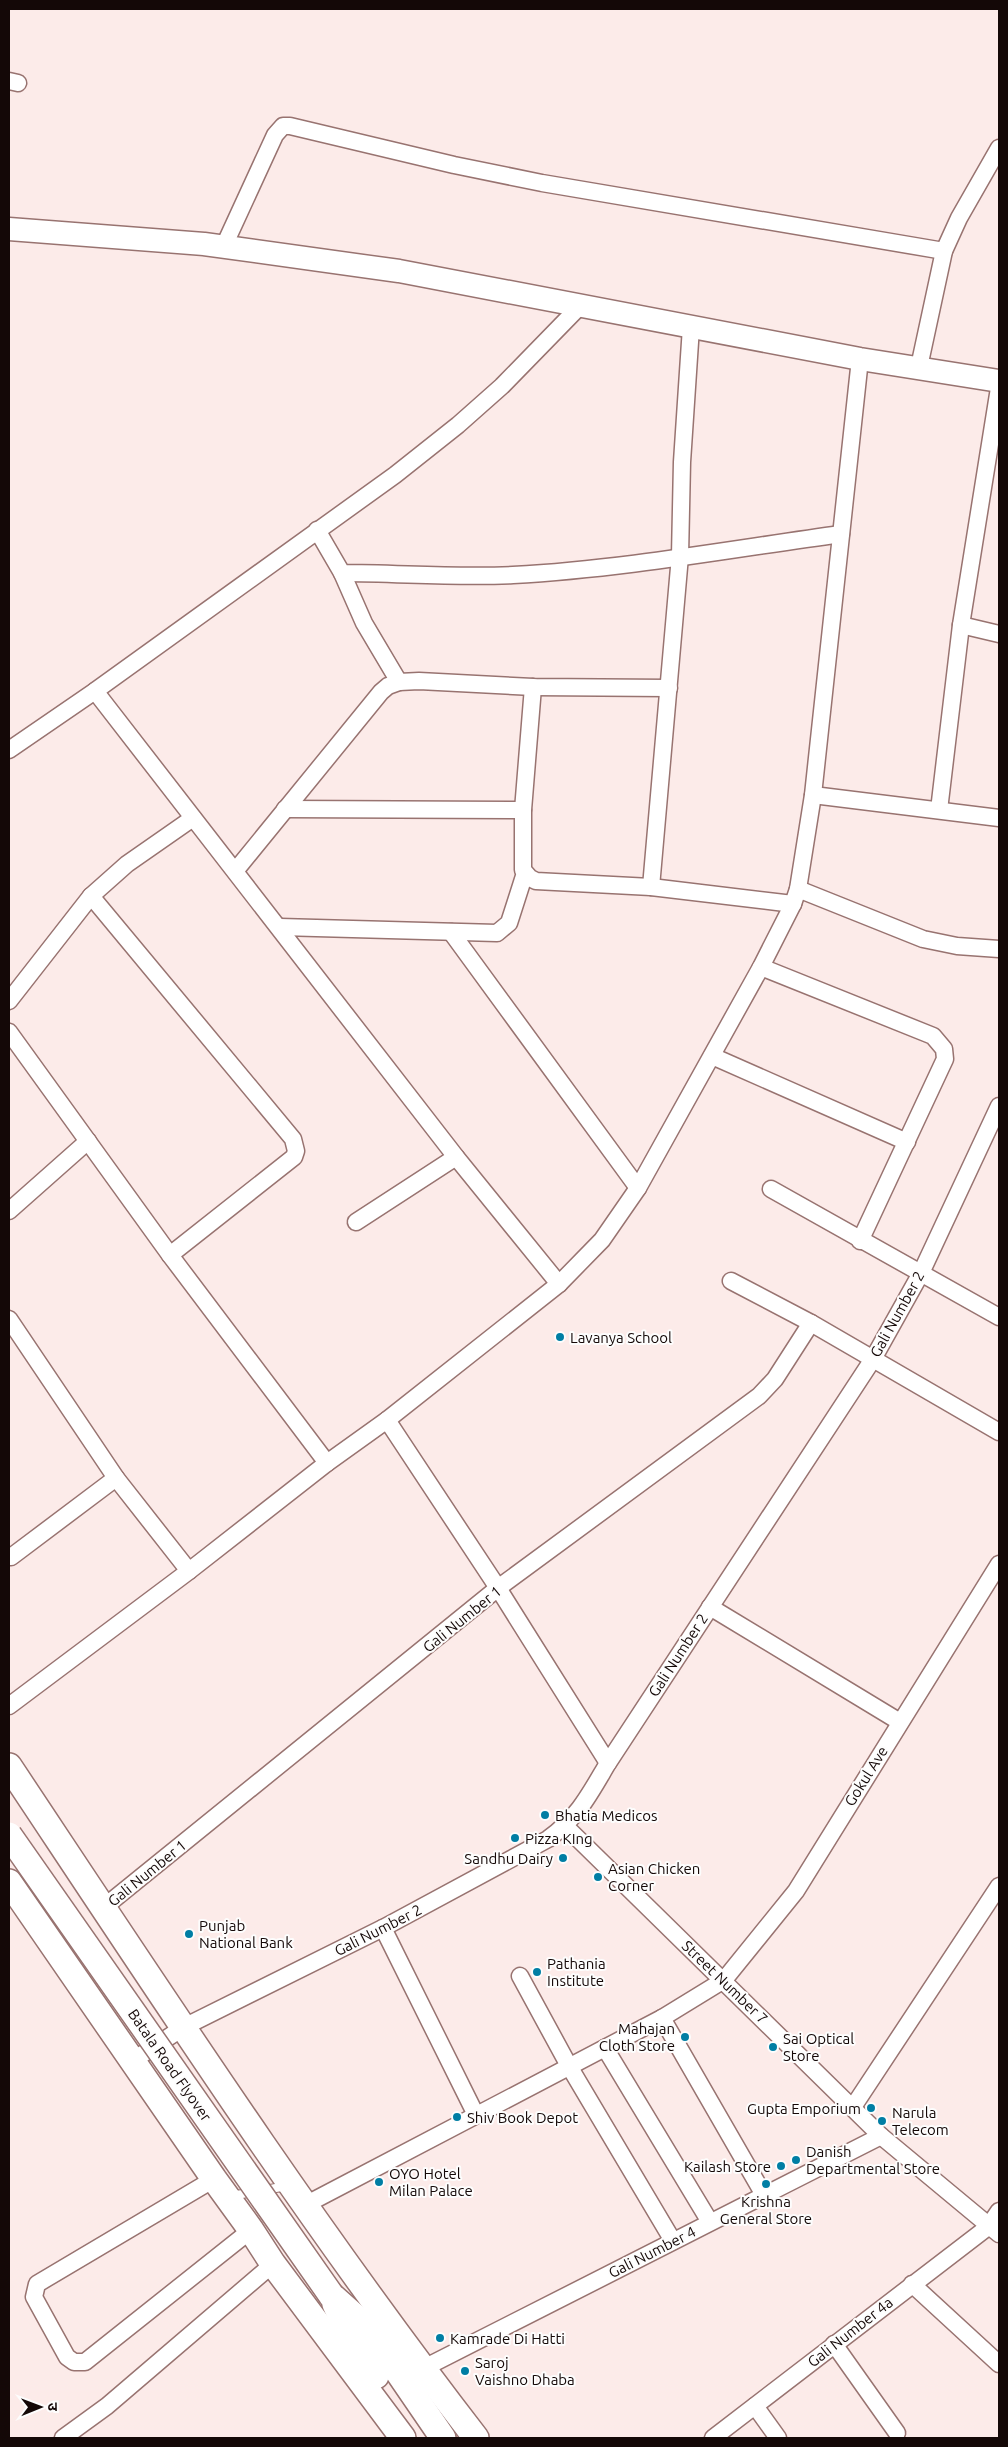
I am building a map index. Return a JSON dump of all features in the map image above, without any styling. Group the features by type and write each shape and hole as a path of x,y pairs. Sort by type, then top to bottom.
{"main road":[{"path":"9,1766 291,2185 422,2369 476,2438"},
{"name":"Batala Road Flyover","path":"9,1835 331,2295 352,2341 419,2438"},
{"path":"9,1882 273,2264 403,2438"},
{"name":"Batala Road Flyover","path":"331,2295 367,2327 444,2438"}],"street":[{"path":"224,246 275,135 283,126 290,126 542,183 944,251"},
{"path":"919,367 944,251 959,218 998,154"},
{"path":"9,228 224,246 399,270 860,359 999,381"},
{"path":"9,750 95,691 395,475 458,425 502,386 581,305"},
{"path":"651,887 680,556 682,462 691,327"},
{"path":"9,1706 189,1571 327,1463 387,1420 559,1284 602,1240 638,1188 761,967 796,896 812,794 860,359"},
{"path":"939,810 961,625 999,388"},
{"path":"317,530 342,573 364,623 399,682"},
{"path":"342,573 376,575 511,575 593,569 841,534"},
{"path":"961,625 999,634"},
{"path":"236,870 380,692 399,682 419,681 533,687 669,688"},
{"path":"533,687 523,810 523,870 536,881 796,896 923,939 957,946 999,949"},
{"path":"95,691 193,818 236,870 456,1157 559,1284"},
{"path":"812,794 999,818"},
{"path":"285,809 523,810"},
{"path":"9,1001 91,896 127,864 193,818"},
{"path":"280,927 497,933 503,930 510,922 525,873"},
{"path":"91,896 293,1139 295,1145 294,1157 170,1255"},
{"path":"451,932 638,1188"},
{"path":"761,967 933,1036 944,1049 945,1059 860,1241"},
{"path":"9,1032 170,1255 327,1463"},
{"path":"712,1056 906,1142"},
{"name":"Gali Number 2","path":"132,2061 184,2027 383,1928 548,1839 565,1826 582,1808 608,1763 873,1359 920,1273 999,1106"},
{"path":"9,1211 88,1141"},
{"path":"356,1222 456,1157"},
{"path":"771,1189 860,1241 999,1317"},
{"path":"731,1281 811,1323 999,1432"},
{"path":"9,1319 116,1478 189,1571"},
{"name":"Gali Number 1","path":"103,1908 498,1588 759,1396 775,1379 811,1323"},
{"path":"387,1420 498,1588 608,1763"},
{"path":"10,1557 116,1478"},
{"name":"Gokul Ave","path":"305,2205 662,2018 724,1980 796,1891 999,1564"},
{"path":"710,1606 900,1722"},
{"name":"Street Number 7","path":"565,1826 881,2136 994,2231"},
{"path":"853,2107 999,1886"},
{"path":"383,1928 476,2115"},
{"path":"520,1976 569,2066 673,2241"},
{"path":"662,2018 764,2195"},
{"path":"605,2048 710,2222"},
{"name":"Gali Number 4","path":"422,2369 881,2136"},
{"path":"220,2188 37,2284 34,2297 67,2358 74,2362 85,2362 251,2230"},
{"name":"Gali Number 4a","path":"713,2438 912,2284 994,2231 999,2211"},
{"path":"63,2438 107,2406 273,2264"},
{"path":"912,2284 999,2364"},
{"path":"834,2344 897,2433"},
{"path":"755,2406 778,2438"}],"lane":[{"path":"220,2188 291,2185"}],"place":[{"name":"Lavanya School","path":"560,1337"},
{"name":"Bhatia Medicos","path":"545,1815"},
{"name":"Pizza KIng","path":"515,1838"},
{"name":"Sandhu Dairy","path":"563,1858"},
{"name":"Asian Chicken Corner","path":"598,1877"},
{"name":"Punjab National Bank","path":"189,1934"},
{"name":"Pathania Institute","path":"537,1972"},
{"name":"Mahajan Cloth Store","path":"685,2037"},
{"name":"Sai Optical Store","path":"773,2047"},
{"name":"Gupta Emporium","path":"871,2108"},
{"name":"Shiv Book Depot","path":"457,2117"},
{"name":"Narula Telecom","path":"882,2121"},
{"name":"Danish Departmental Store","path":"796,2160"},
{"name":"Kailash Store","path":"781,2166"},
{"name":"OYO Hotel Milan Palace","path":"379,2182"},
{"name":"Krishna General Store","path":"766,2184"},
{"name":"Kamrade Di Hatti","path":"440,2338"},
{"name":"Saroj Vaishno Dhaba","path":"465,2371"}]}
